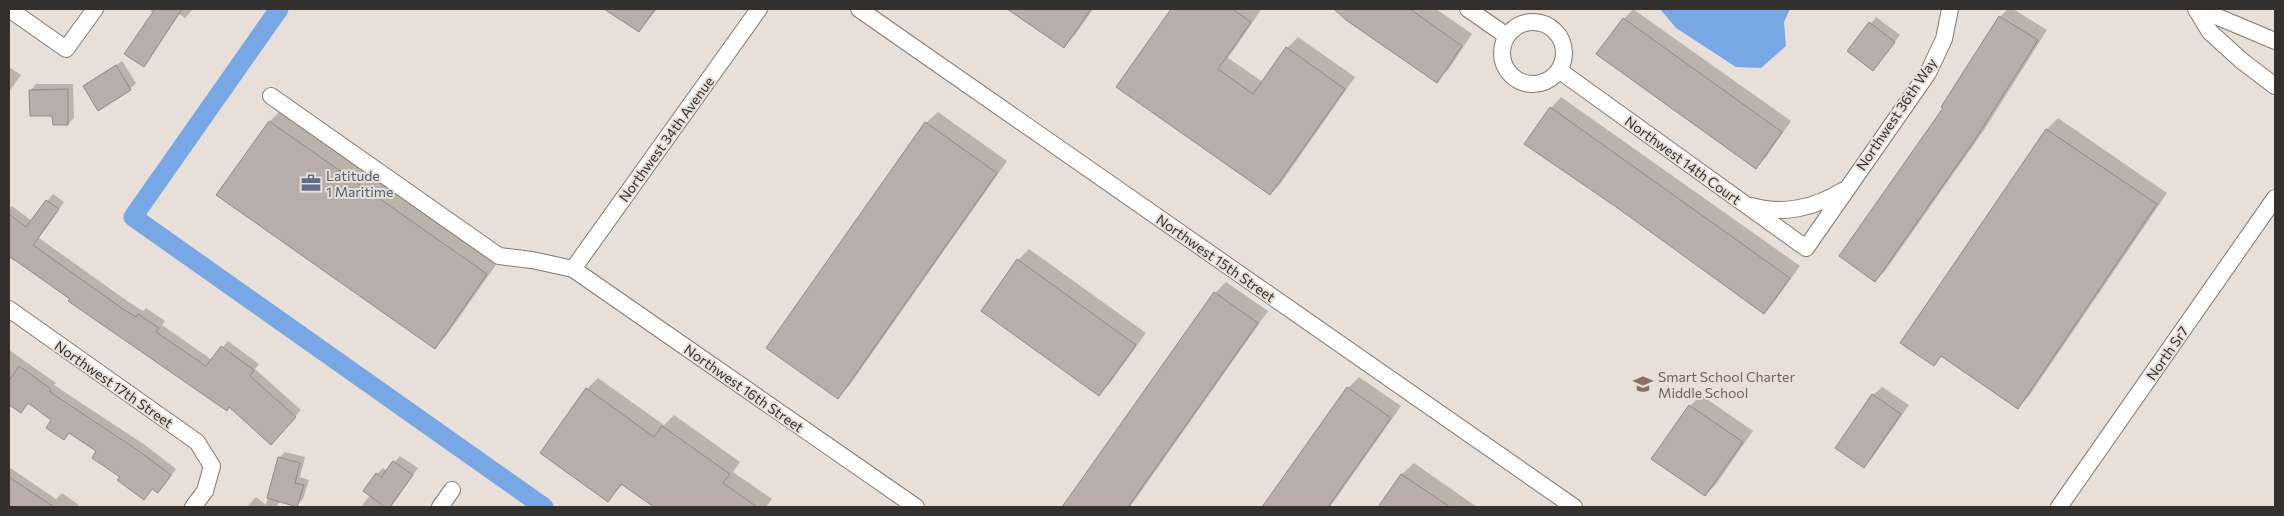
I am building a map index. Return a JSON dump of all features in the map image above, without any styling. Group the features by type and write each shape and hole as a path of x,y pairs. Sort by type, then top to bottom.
{"street":[{"path":"9,9 66,49 95,9"},
{"name":"Northwest 34th Avenue","path":"572,269 759,9"},
{"name":"Northwest 15th Street","path":"859,9 1574,507"},
{"path":"1468,9 1507,36"},
{"name":"Northwest 36th Way","path":"1806,248 1846,188 1928,73 1944,40 1950,9"},
{"path":"2198,9 2275,41"},
{"path":"2198,9 2210,32 2242,61 2275,86"},
{"path":"1527,22 1540,22 1551,27 1560,36 1564,47 1564,60 1560,71 1551,79 1540,84 1527,84 1516,79 1507,70 1503,59 1503,47 1507,36 1516,27 1527,22"},
{"name":"Northwest 14th Court","path":"1560,71 1806,248"},
{"path":"271,96 499,256 532,260 572,269"},
{"name":"Northwest 36th Way","path":"1742,202 1778,210 1802,208 1825,200 1846,188"},
{"name":"North Sr7","path":"2059,507 2275,198"},
{"name":"Northwest 16th Street","path":"572,269 916,507"},
{"name":"Northwest 17th Street","path":"9,309 197,442 212,466 205,491 193,507"},
{"path":"440,507 452,490"}],"water":[{"path":"1660,9 1790,9 1784,22 1786,46 1761,68 1736,67 1676,28"}],"building":[{"path":"155,9 182,9 144,67 124,54"},
{"path":"604,9 655,9 639,32"},
{"path":"1007,9 1091,9 1064,48"},
{"path":"1171,9 1232,9 1251,22 1218,69 1253,94 1286,47 1345,89 1270,195 1116,87"},
{"path":"1334,9 1410,9 1462,46 1437,83 1346,20"},
{"path":"1999,16 2038,40 1974,141 1875,282 1839,256 1943,108 1941,107"},
{"path":"1623,18 1782,132 1756,169 1596,54"},
{"path":"1869,22 1895,42 1873,71 1847,51"},
{"path":"116,65 131,90 98,111 83,86"},
{"path":"68,89 68,125 53,125 52,116 30,116 29,90"},
{"path":"1550,107 1790,278 1764,314 1619,209 1524,144"},
{"path":"269,121 487,274 435,349 216,195"},
{"path":"925,122 997,173 838,399 766,348"},
{"path":"2046,129 2157,204 2018,409 1941,356 1934,366 1900,343"},
{"path":"46,200 59,209 33,245 123,309 136,317 138,314 159,328 156,332 206,366 221,346 254,370 250,376 296,417 271,445 229,407 227,411 68,301 70,299 9,256 9,214 26,227"},
{"path":"1017,259 1136,345 1099,396 981,311"},
{"path":"1214,292 1258,323 1128,507 1062,507"},
{"path":"19,366 51,389 50,392 139,451 171,475 158,493 152,489 144,500 117,480 120,477 92,458 96,451 69,433 64,440 46,428 51,420 28,403 21,413 9,405 9,381"},
{"path":"1347,387 1391,418 1328,507 1262,507"},
{"path":"586,388 654,437 662,426 730,474 723,483 757,507 654,507 621,484 608,502 540,453"},
{"path":"1872,394 1901,414 1864,468 1835,448"},
{"path":"1689,405 1743,442 1705,496 1651,459"},
{"path":"278,457 300,463 295,483 304,485 297,507 267,498"},
{"path":"393,461 413,475 390,507 385,507 363,491 376,473 381,477"},
{"path":"1401,474 1450,507 1378,507"},
{"path":"9,477 54,507 9,507"}],"waterway":[{"path":"279,9 133,217 544,507"}],"place":[{"name":"Latitude 1 Maritime","path":"311,183"},
{"name":"Smart School Charter Middle School","path":"1643,384"}]}
